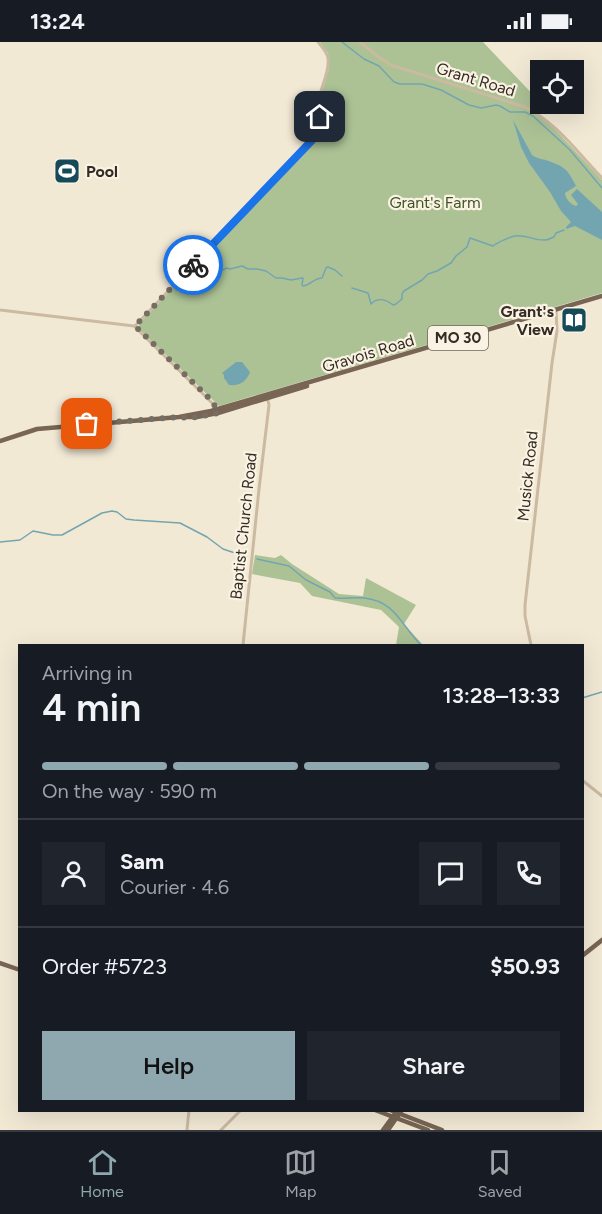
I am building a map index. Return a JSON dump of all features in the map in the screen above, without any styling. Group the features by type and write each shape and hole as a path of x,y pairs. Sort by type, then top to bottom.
{"main road":[{"name":"Gravois Road","path":"179,417 187,418 267,401 314,382 602,296"},
{"name":"Gravois Road","path":"0,441 42,428 216,412 267,401 274,396 314,382"},
{"path":"208,412 212,403"},
{"path":"584,954 602,940"},
{"path":"0,963 18,969"},
{"path":"379,1112 386,1118 387,1128"},
{"path":"387,1128 397,1113"},
{"path":"397,1113 428,1130"},
{"path":"397,1113 408,1120 442,1130"},
{"path":"387,1128 408,1120"}],"street":[{"path":"135,326 318,134 321,122 319,98 328,61 327,54 318,42"},
{"name":"Grant Road","path":"360,42 391,64 525,107 538,114 552,125 602,178"},
{"name":"Musick Road","path":"531,644 525,605 556,337 556,309"},
{"path":"0,310 135,326 212,403 216,412"},
{"path":"202,393 215,404 216,412"},
{"name":"Baptist Church Road","path":"243,644 267,401"},
{"path":"584,782 602,796"},
{"path":"187,1130 189,1112"},
{"path":"221,1130 239,1112"}],"green space":[{"name":"Grant's Farm","path":"320,42 483,42 530,91 530,114 536,114 549,123 602,180 602,293 219,406 140,330 139,324 319,134 322,125 320,100 329,68 328,53"},
{"path":"255,555 275,558 281,555 339,594 363,596 366,578 416,605 404,624 422,644 396,644 399,627 381,610 312,596 300,583 252,574"}],"water":[{"path":"513,120 532,155 565,169 570,175 576,186 565,193 570,203 576,206 578,204 571,195 577,189 602,212 602,240 575,226 566,229 571,222 529,163 521,147"},
{"path":"236,362 242,362 250,372 242,383 229,385 222,373"}],"waterway":[{"path":"342,42 364,59 379,66 394,82 422,84 441,90 469,105 481,108 496,105 510,112 525,112 533,116 570,150 602,188"},
{"path":"352,288 368,293 371,304 376,300 382,300 393,305 402,299 404,291 428,274 451,263 467,247 470,238 493,246 515,236 547,240 564,230"},
{"path":"211,270 217,272 242,266 266,271 276,278 291,280 303,278 303,286 322,278 328,267 342,276"},
{"path":"0,542 20,540 33,531 62,535 102,513 112,511 126,519 180,523 207,537 223,549 247,557"},
{"path":"257,559 289,566 306,580 330,592 335,598 364,598 384,604 391,609 420,644"},
{"path":"584,697 602,692"}],"way so far":[{"path":"87,424 202,417 218,413 213,402 135,326 193,265"}],"place":[{"name":"Pool","path":"67,171"},
{"name":"Grant's View","path":"574,320"}],"route":[{"path":"193,265 318,134 321,128 320,117"}]}
